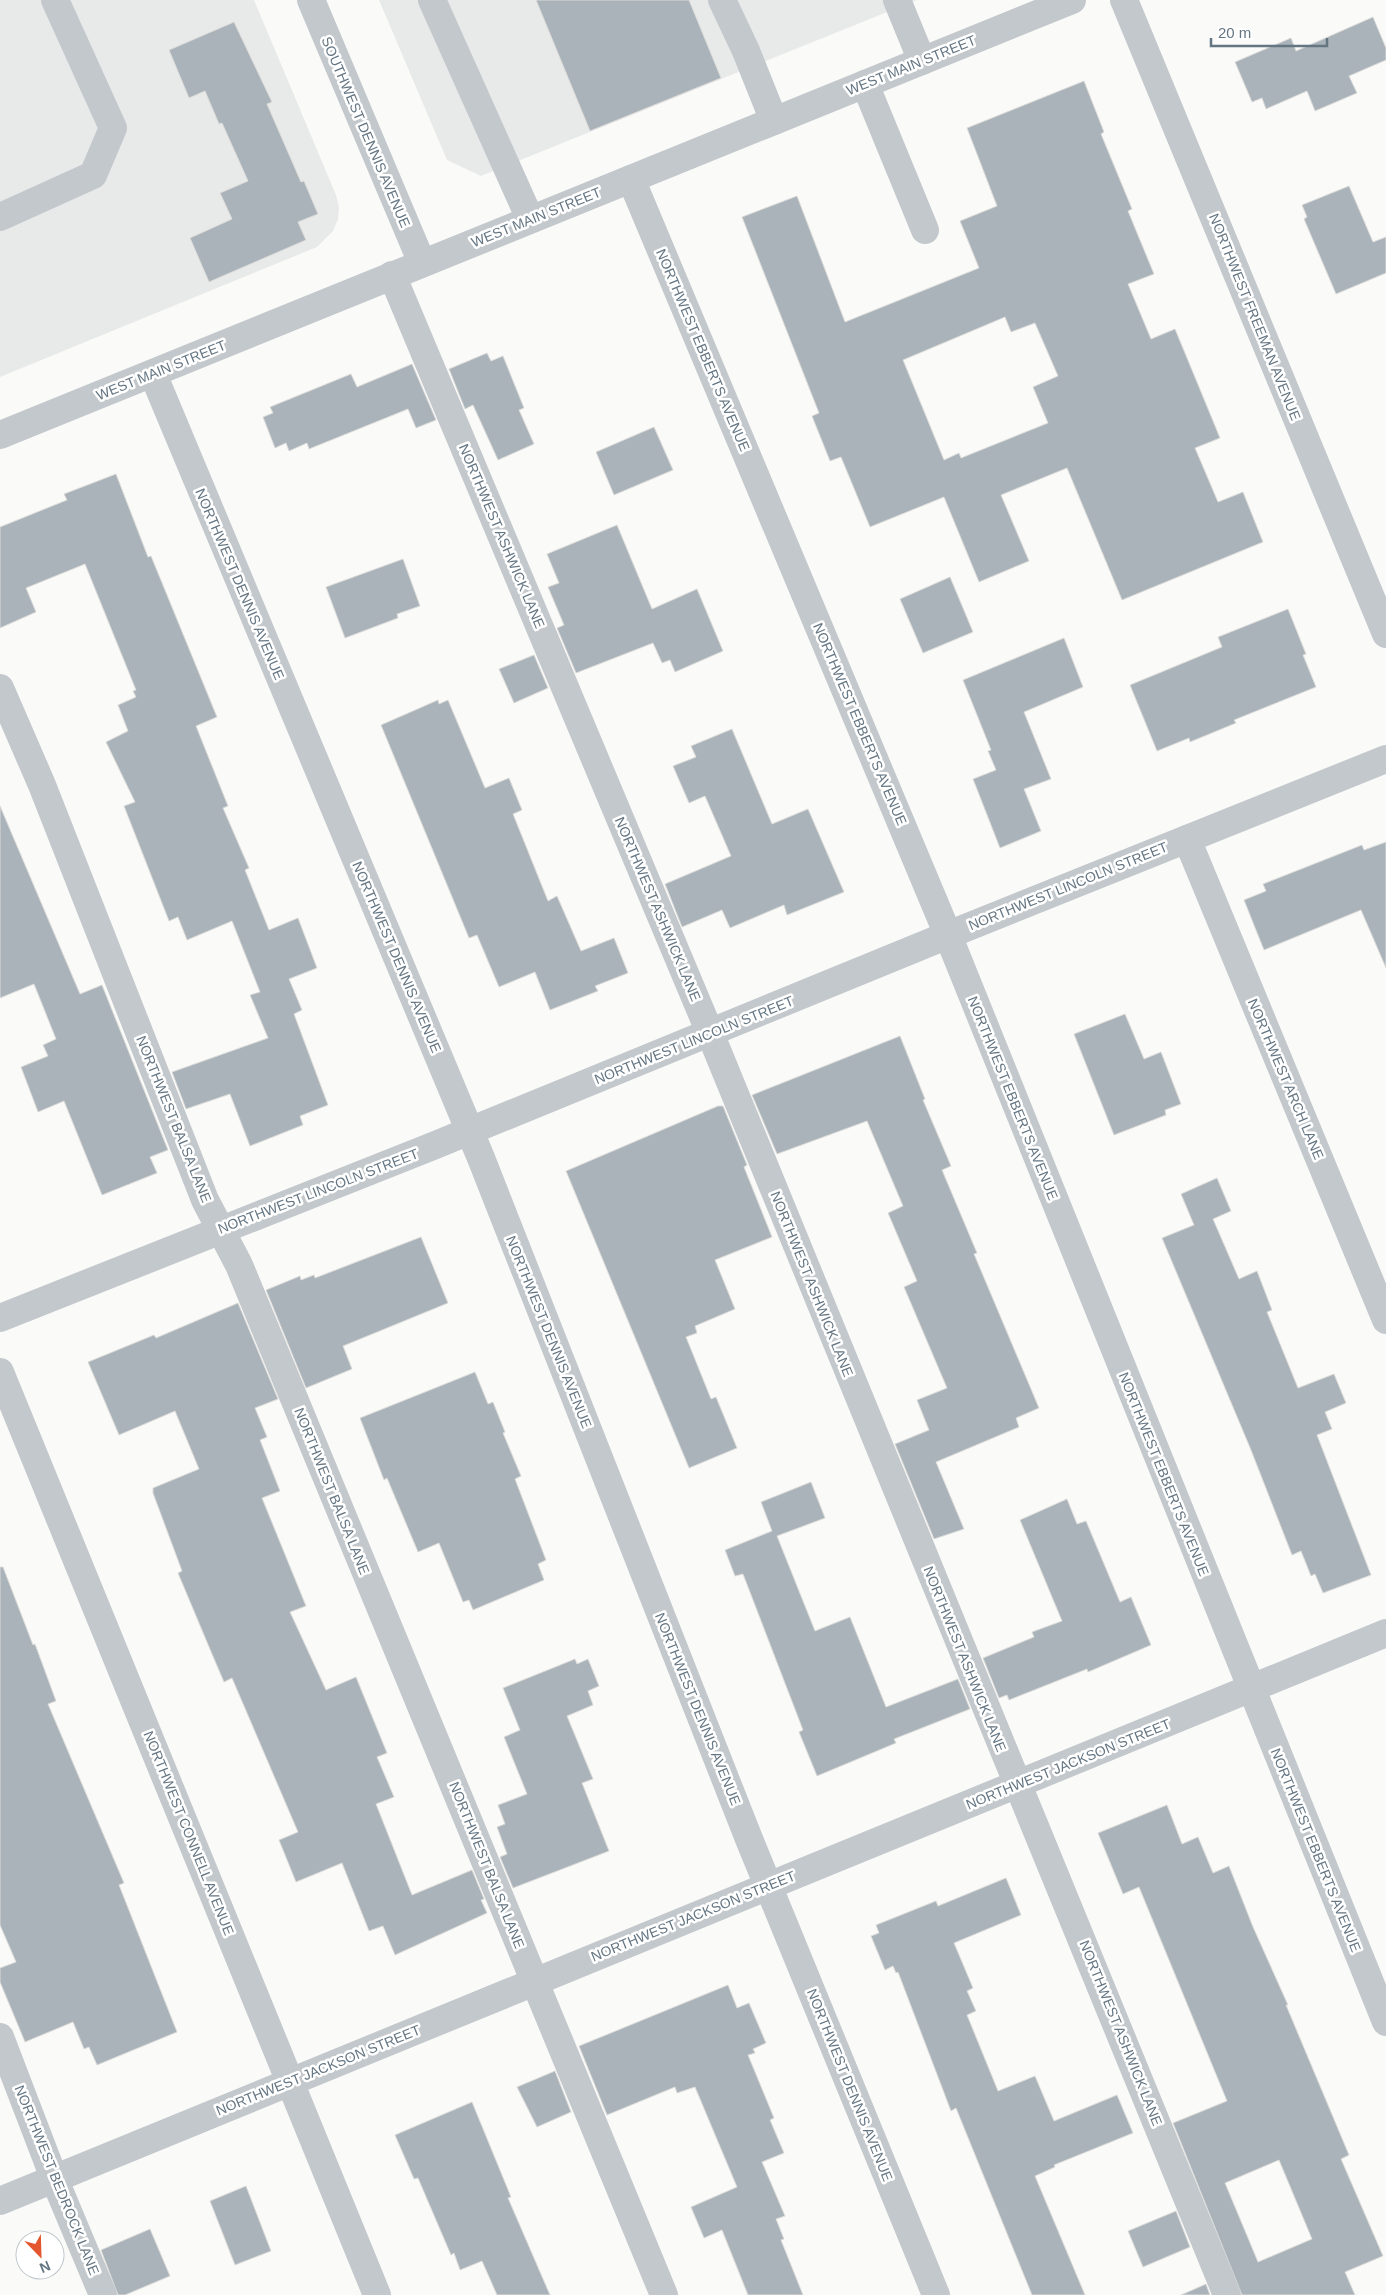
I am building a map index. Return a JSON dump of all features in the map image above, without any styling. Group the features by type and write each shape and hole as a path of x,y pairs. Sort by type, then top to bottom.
{"street":[{"path":"0,217 93,175 113,128 54,0"},
{"name":"SOUTHWEST DENNIS AVENUE","path":"311,0 422,263"},
{"path":"432,0 530,219"},
{"path":"722,0 746,51 774,121"},
{"path":"896,0 922,61"},
{"name":"WEST MAIN STREET","path":"0,435 1072,0"},
{"name":"NORTHWEST FREEMAN AVENUE","path":"1124,0 1386,634"},
{"path":"865,84 925,230"},
{"name":"NORTHWEST EBBERTS AVENUE","path":"631,179 948,935 1250,1689 1386,2022"},
{"name":"NORTHWEST ASHWICK LANE","path":"392,275 710,1034 1017,1784 1045,1847 1227,2295"},
{"name":"NORTHWEST DENNIS AVENUE","path":"153,374 469,1131 768,1885 936,2295"},
{"name":"NORTHWEST BALSA LANE","path":"0,688 42,785 205,1200 238,1265 664,2295"},
{"name":"NORTHWEST LINCOLN STREET","path":"0,1318 710,1034 948,935 1386,759"},
{"name":"NORTHWEST ARCH LANE","path":"1187,839 1386,1320"},
{"name":"NORTHWEST CONNELL AVENUE","path":"0,1372 377,2295"},
{"name":"NORTHWEST JACKSON STREET","path":"0,2200 1386,1634"},
{"name":"NORTHWEST BEDROCK LANE","path":"0,2037 54,2178 103,2295"}],"shaded area":[{"path":"0,0 254,0 336,195 339,207 338,219 333,231 317,247 0,377"},
{"path":"379,0 917,0 481,176 447,160"}],"building":[{"path":"536,0 689,0 721,78 590,131"},
{"path":"1373,17 1386,48 1386,60 1349,76 1357,93 1315,111 1307,91 1266,109 1262,98 1252,102 1235,62 1291,38 1296,51"},
{"path":"234,22 272,102 267,104 301,182 304,181 318,214 298,222 306,240 209,282 190,238 232,219 220,193 248,181 222,123 219,124 205,91 189,98 169,50"},
{"path":"1084,81 1104,132 1101,134 1132,209 1128,211 1154,274 1128,284 1151,339 1175,329 1199,387 1220,438 1195,448 1218,502 1243,492 1263,542 1122,600 1067,468 1001,495 1029,561 979,582 944,497 870,527 841,457 830,461 812,416 819,413 742,217 797,196 845,322 979,268 960,221 997,206 967,128","holes":["1005,317 1011,332 1035,323 1058,376 1033,387 1048,423 961,458 959,453 944,460 903,360"]},
{"path":"1349,186 1373,242 1386,237 1386,273 1336,294 1304,219 1307,217 1302,205"},
{"path":"487,353 491,361 503,356 524,408 519,410 534,444 498,460 473,405 465,409 449,369"},
{"path":"412,364 436,420 416,428 408,409 309,449 307,443 289,451 286,443 275,448 263,417 273,413 270,407 351,374 357,387"},
{"path":"654,427 673,470 614,495 596,452"},
{"path":"116,474 148,557 151,556 217,717 196,726 228,806 223,808 249,868 245,870 269,930 298,918 317,968 289,979 302,1010 294,1014 328,1105 300,1116 303,1125 250,1146 230,1094 186,1109 172,1072 268,1038 250,995 260,992 232,921 187,940 178,917 169,921 124,806 135,802 106,742 128,731 118,705 136,697 133,691 136,690 85,564 26,588 36,612 0,628 0,527 67,500 64,494"},
{"path":"617,525 652,609 697,589 723,651 675,672 670,660 662,663 653,643 576,673 557,628 564,625 548,587 559,583 547,554"},
{"path":"403,559 420,606 397,614 398,618 345,638 326,587"},
{"path":"950,577 973,632 923,653 900,599"},
{"path":"1288,609 1306,654 1303,655 1316,687 1234,720 1236,723 1190,742 1189,738 1157,751 1130,685 1222,647 1218,637"},
{"path":"1064,638 1083,687 1024,712 1051,779 1024,789 1041,831 1000,848 973,779 996,770 988,751 991,750 963,680"},
{"path":"534,655 548,688 514,703 499,669"},
{"path":"438,700 439,704 448,700 485,788 509,778 522,810 513,814 548,901 557,896 581,951 614,938 628,973 595,986 598,991 550,1010 535,972 499,987 477,935 469,938 381,725"},
{"path":"732,729 772,824 808,809 844,892 787,915 784,905 730,928 722,910 682,927 665,884 731,856 705,796 689,803 673,766 696,757 691,746"},
{"path":"0,806 80,994 102,985 168,1150 150,1157 157,1173 102,1195 64,1101 38,1112 21,1067 48,1056 43,1045 56,1039 34,984 0,998"},
{"path":"1386,842 1386,968 1361,910 1264,950 1244,900 1266,891 1263,884 1362,845 1364,850"},
{"path":"1125,1014 1144,1059 1161,1052 1181,1104 1165,1110 1166,1115 1114,1135 1074,1034"},
{"path":"900,1036 925,1099 923,1100 951,1166 942,1170 977,1253 974,1254 1039,1408 1016,1418 1019,1427 936,1462 964,1529 934,1539 895,1444 929,1430 917,1400 947,1388 904,1287 917,1281 888,1213 903,1206 867,1121 777,1154 752,1095"},
{"path":"718,1106 723,1106 747,1165 744,1167 772,1237 715,1260 735,1309 695,1326 697,1333 686,1337 711,1399 716,1397 737,1448 689,1468 566,1171"},
{"path":"1217,1178 1231,1211 1213,1219 1239,1279 1257,1271 1272,1310 1267,1312 1298,1388 1334,1374 1346,1403 1325,1412 1332,1429 1317,1435 1371,1575 1323,1593 1315,1574 1311,1576 1301,1551 1292,1555 1251,1450 1162,1238 1194,1225 1181,1194"},
{"path":"421,1237 448,1303 343,1346 352,1369 306,1388 266,1290 300,1276 301,1280 314,1275 315,1278"},
{"path":"238,1303 278,1399 255,1408 267,1437 260,1440 280,1491 262,1498 306,1606 290,1612 326,1690 356,1677 387,1753 377,1757 394,1797 376,1804 412,1895 472,1870 484,1899 481,1900 487,1913 395,1955 383,1926 369,1931 342,1863 296,1882 279,1840 298,1832 232,1678 224,1682 212,1654 178,1573 182,1571 153,1493 153,1488 199,1469 175,1411 119,1435 88,1362 154,1335 156,1338"},
{"path":"475,1372 488,1404 493,1402 505,1432 503,1433 521,1476 515,1479 546,1560 538,1564 544,1580 473,1610 469,1600 463,1602 439,1543 418,1552 387,1478 384,1480 360,1418"},
{"path":"811,1482 825,1518 777,1536 815,1631 850,1617 886,1707 958,1679 970,1709 894,1739 896,1743 817,1776 799,1732 803,1730 743,1574 735,1576 725,1550 772,1531 761,1502"},
{"path":"1067,1499 1077,1524 1086,1521 1120,1602 1131,1597 1151,1645 1088,1672 1087,1669 1009,1700 1007,1695 999,1698 983,1658 1034,1637 1032,1632 1062,1621 1020,1520"},
{"path":"0,1567 3,1567 33,1645 35,1644 56,1701 48,1704 124,1883 119,1885 177,2032 97,2065 89,2047 84,2049 73,2022 25,2042 0,1982 0,1968 16,1962 0,1925"},
{"path":"575,1659 577,1664 588,1659 599,1686 588,1691 593,1705 567,1716 593,1779 582,1783 609,1851 513,1888 500,1857 507,1854 497,1827 505,1824 498,1805 527,1794 504,1737 520,1730 503,1688"},
{"path":"1167,1805 1182,1844 1198,1837 1213,1873 1229,1866 1349,2155 1341,2159 1383,2256 1345,2272 1355,2295 1242,2295 1173,2123 1227,2101 1139,1887 1123,1894 1098,1833","holes":["1279,2160 1312,2239 1258,2262 1225,2183"]},
{"path":"1006,1878 1021,1915 954,1943 973,1988 967,1991 976,2011 967,2015 998,2091 1035,2076 1054,2121 1117,2095 1133,2133 1054,2165 1055,2167 1035,2176 1085,2295 1032,2295 956,2108 951,2111 898,1972 896,1973 893,1966 885,1970 871,1936 879,1933 876,1925 936,1901 938,1906"},
{"path":"728,1985 737,2008 749,2003 766,2043 753,2049 755,2053 748,2055 774,2118 770,2120 784,2153 762,2162 785,2216 776,2219 784,2239 781,2240 803,2295 748,2295 722,2230 704,2238 691,2207 737,2187 695,2087 677,2093 675,2087 607,2115 579,2046"},
{"path":"555,2071 571,2112 537,2127 517,2087"},
{"path":"472,2102 511,2197 508,2198 550,2295 497,2295 482,2261 460,2270 454,2253 451,2255 418,2178 414,2179 395,2135"},
{"path":"246,2186 271,2251 235,2265 210,2201"},
{"path":"1176,2211 1190,2247 1143,2267 1128,2231"},
{"path":"150,2229 170,2276 125,2295 118,2295 101,2250"},
{"path":"1206,2284 1210,2295 1181,2295"}]}
